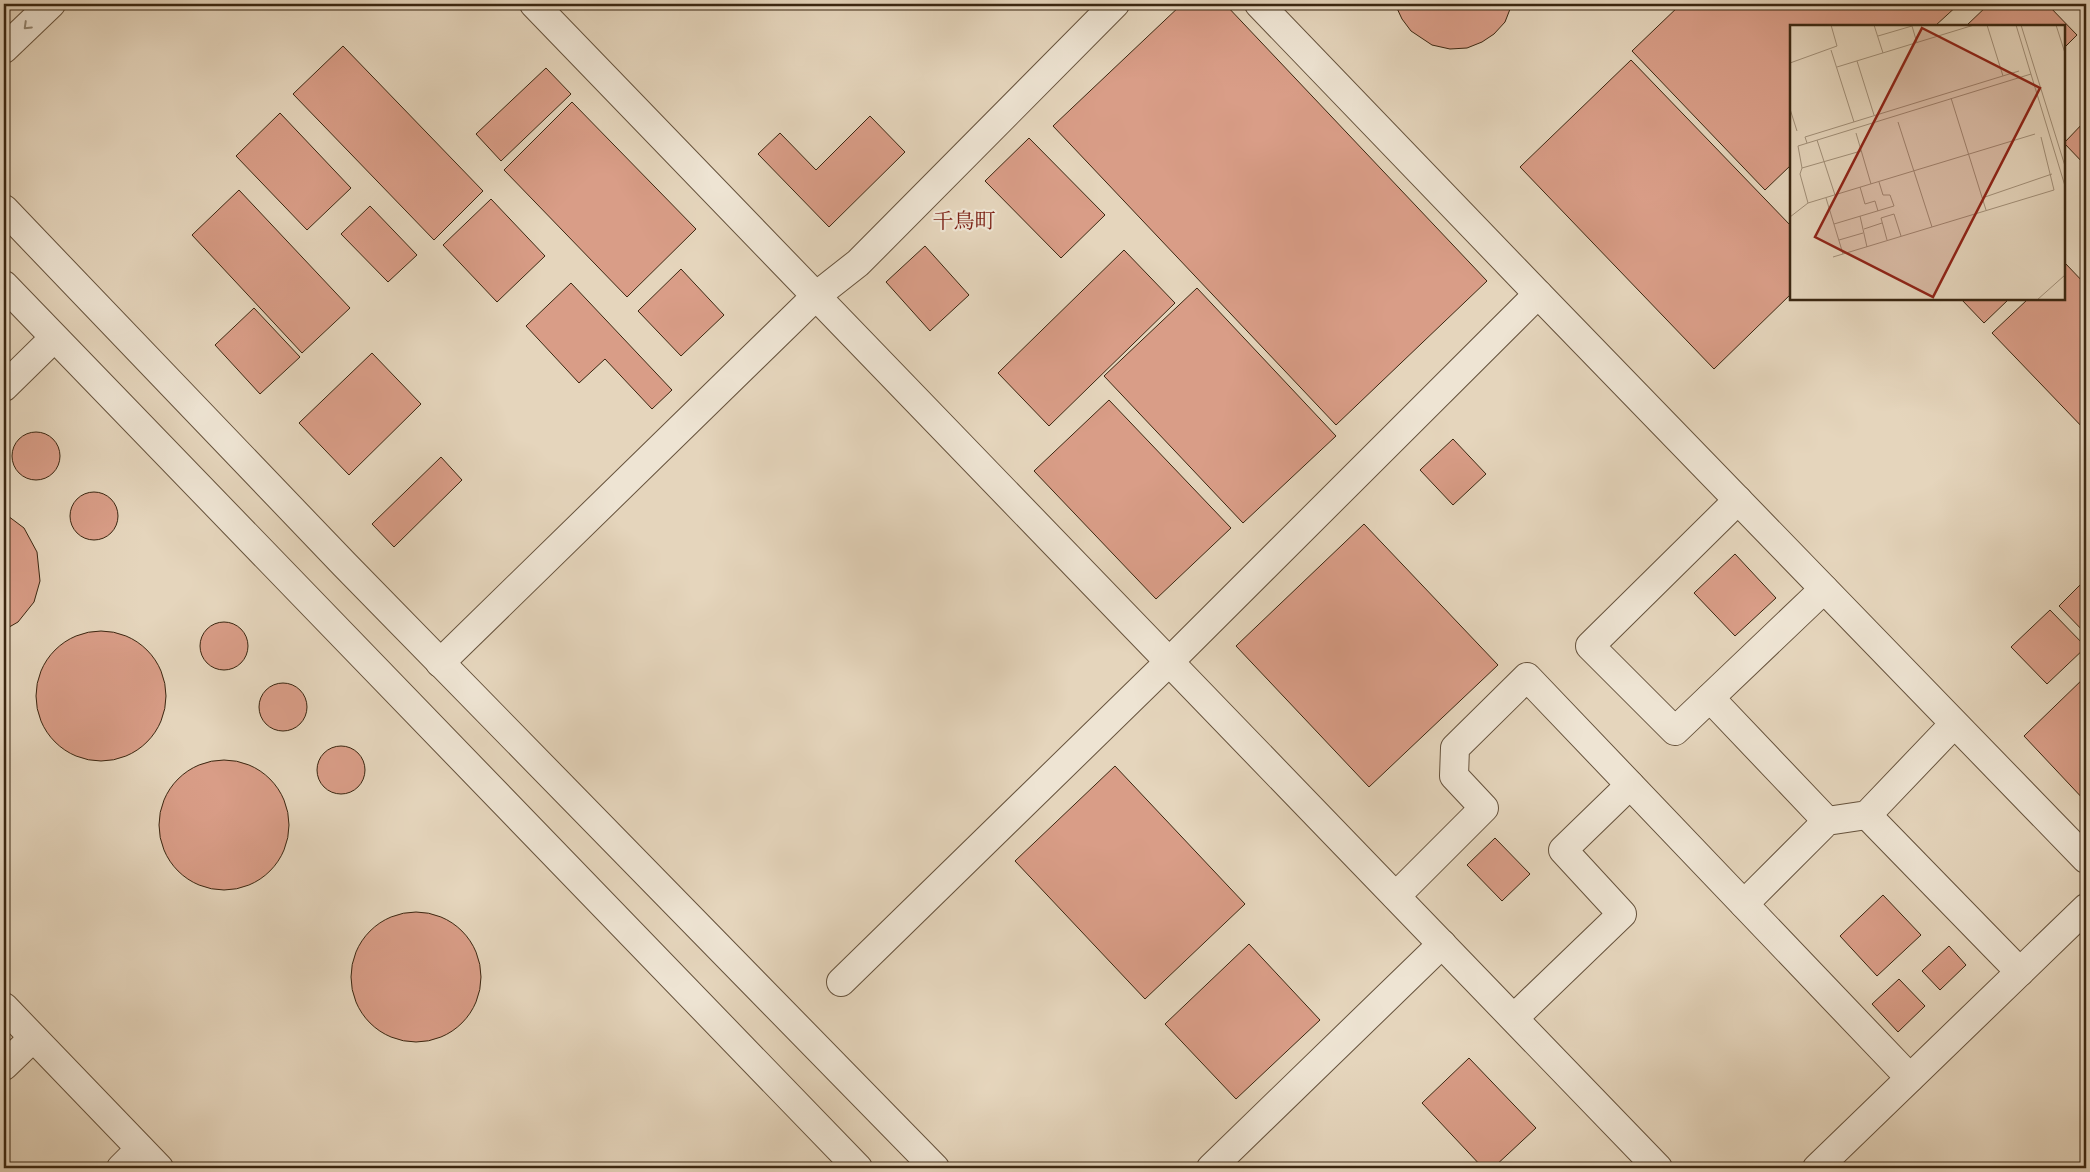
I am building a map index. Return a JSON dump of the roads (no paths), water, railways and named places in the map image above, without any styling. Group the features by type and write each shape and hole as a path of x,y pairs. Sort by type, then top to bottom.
{"street":[{"path":"4,49 51,4"},
{"path":"534,4 1658,1168"},
{"path":"1259,4 2086,859"},
{"path":"440,663 816,296 858,263 1109,6"},
{"path":"4,209 440,663 935,1168"},
{"path":"4,285 858,1168"},
{"path":"841,982 1170,661 1538,294"},
{"path":"4,387 54,338"},
{"path":"1738,500 1590,646 1675,731 1824,589"},
{"path":"1396,896 1484,808 1454,776 1455,748 1526,676 1910,1078"},
{"path":"1710,698 1827,821"},
{"path":"1744,904 1827,821 1867,815 1954,724"},
{"path":"1514,1018 1622,914 1563,850 1630,785"},
{"path":"1867,815 2020,972"},
{"path":"1817,1168 2086,908"},
{"path":"1220,1165 1442,944"},
{"path":"4,1008 149,1159 121,1168"},
{"path":"4,1066 34,1038"}],"district":[{"name":"千鳥町","path":"964,222"}]}
